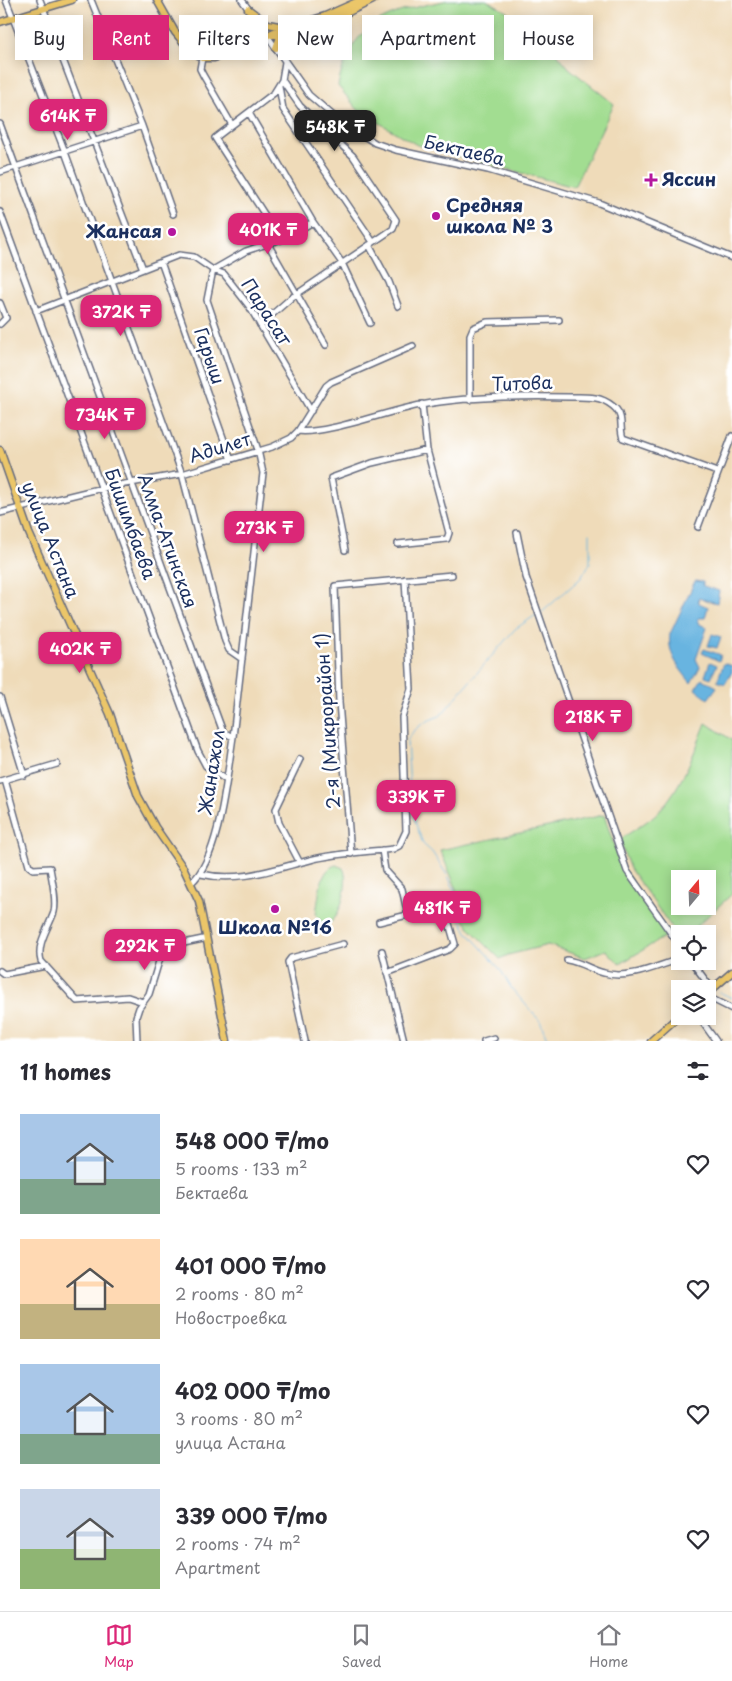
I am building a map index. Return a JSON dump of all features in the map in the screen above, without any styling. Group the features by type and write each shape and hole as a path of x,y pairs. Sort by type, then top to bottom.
{"main road":[{"path":"0,22 72,0"},
{"path":"157,0 179,36"},
{"path":"327,15 361,0"},
{"path":"341,15 373,0"},
{"path":"248,9 268,24 278,25"},
{"path":"276,48 278,42"},
{"name":"улица Астана","path":"0,450 59,604 110,714 141,802 191,883 199,901 225,1041"},
{"name":"улица Астана","path":"191,883 225,1041"},
{"path":"716,986 732,972"},
{"path":"651,1041 671,1023"}],"street":[{"path":"6,0 65,152 182,474 225,641 229,650 242,658"},
{"path":"40,0 96,142 143,269"},
{"path":"91,0 142,126 174,214"},
{"name":"Бектаева","path":"242,0 252,15"},
{"name":"Бектаева","path":"268,38 297,79 321,107 375,143 396,150 488,170 599,203 732,258"},
{"path":"202,60 200,69 232,125"},
{"path":"280,240 215,138 274,92 282,80 286,61"},
{"path":"260,325 296,294 393,228 396,220 353,156 300,106 282,80"},
{"path":"279,85 283,109 371,244 398,306"},
{"path":"249,113 313,222 342,263 370,323"},
{"name":"Алма-Атинская","path":"0,124 223,732 233,737"},
{"path":"0,172 142,126"},
{"name":"Бишимбаева","path":"0,212 201,760 226,780"},
{"path":"213,270 246,251 280,240 313,222"},
{"path":"268,244 326,345"},
{"name":"Парасат","path":"36,311 143,269 186,255 224,274 249,306 311,411"},
{"name":"Гарыш","path":"162,262 231,460"},
{"name":"Жанажол","path":"191,883 201,874 216,834 226,780 233,737 263,473 258,450 207,300 213,270"},
{"path":"0,303 6,318 0,324"},
{"path":"470,400 470,335 473,328 487,322 559,320"},
{"name":"Адилет","path":"0,513 20,506 102,488 182,474 282,443 298,431 326,386 413,346"},
{"name":"Титова","path":"298,431 326,428 422,404 543,396 600,399 618,411 622,419 621,432 623,438 717,472"},
{"path":"398,544 447,539 449,533 427,450 422,404"},
{"path":"698,527 732,436"},
{"path":"345,550 331,478 372,463 427,450"},
{"path":"516,533 526,577 624,864 671,933"},
{"path":"201,874 228,878 399,846 406,831 402,717 411,689 405,579 452,575"},
{"name":"2-я (Микрорайон 1)","path":"351,854 339,702 335,586 405,579"},
{"path":"0,697 24,775"},
{"path":"300,759 276,809 279,823 300,864"},
{"path":"57,764 2,780 29,866 33,869 50,868 54,911 44,934 40,955 46,966 77,1001 128,998 143,1002"},
{"path":"382,850 386,870 402,889 408,915"},
{"path":"379,922 444,906 455,944 450,949 387,973"},
{"path":"137,1041 136,1017 149,994 160,958 179,944 203,939"},
{"path":"304,1041 288,962 291,958 343,944"},
{"path":"382,951 404,1041"},
{"path":"567,960 581,962 603,973 628,974 671,962"},
{"path":"0,972 4,974 46,966"},
{"path":"716,1001 732,1009"},
{"path":"704,1025 716,1041"},
{"path":"484,1041 494,1038"}],"green space":[{"path":"449,0 486,0 505,10 512,15 504,15 504,60 562,60 569,68 614,104 574,187 417,145 359,111 338,86 344,64 346,60 352,60 352,48 362,34 362,60 494,60 494,15 391,15"},
{"path":"706,723 732,740 732,894 716,909 716,870 671,870 671,915 709,915 698,925 671,926 630,869 619,840 659,811 681,781"},
{"path":"604,815 621,866 669,934 620,964 606,950 585,958 548,945 508,955 500,959 472,931 462,917 455,885 440,850"},
{"path":"336,865 343,868 345,889 338,913 330,923 325,923 319,920 316,913 319,893 326,872"}],"water":[{"path":"695,581 703,582 703,586 719,591 717,603 698,598 699,603 708,607 705,618 698,618 698,623 707,628 696,659 700,667 691,683 672,654 670,634"},
{"path":"712,634 721,637 717,648 708,646"},
{"path":"704,649 721,655 719,661 702,653"},
{"path":"710,662 717,665 711,678 705,676"},
{"path":"724,663 732,666 732,672 725,684 717,681"},
{"path":"702,679 717,687 708,699 695,689"}],"waterway":[{"path":"540,614 581,578 590,563 590,533"},
{"path":"536,615 515,629 440,716 421,725 407,741 411,802 423,844 432,852 449,878 454,889 456,910 467,932 500,969 512,989 540,1021 548,1041"},
{"path":"719,992 732,998"}],"place":[{"name":"Яссин","path":"651,180"},
{"name":"Средняя школа № 3","path":"436,216"},
{"name":"Жансая","path":"172,232"},
{"name":"Школа №16","path":"275,909"}]}
